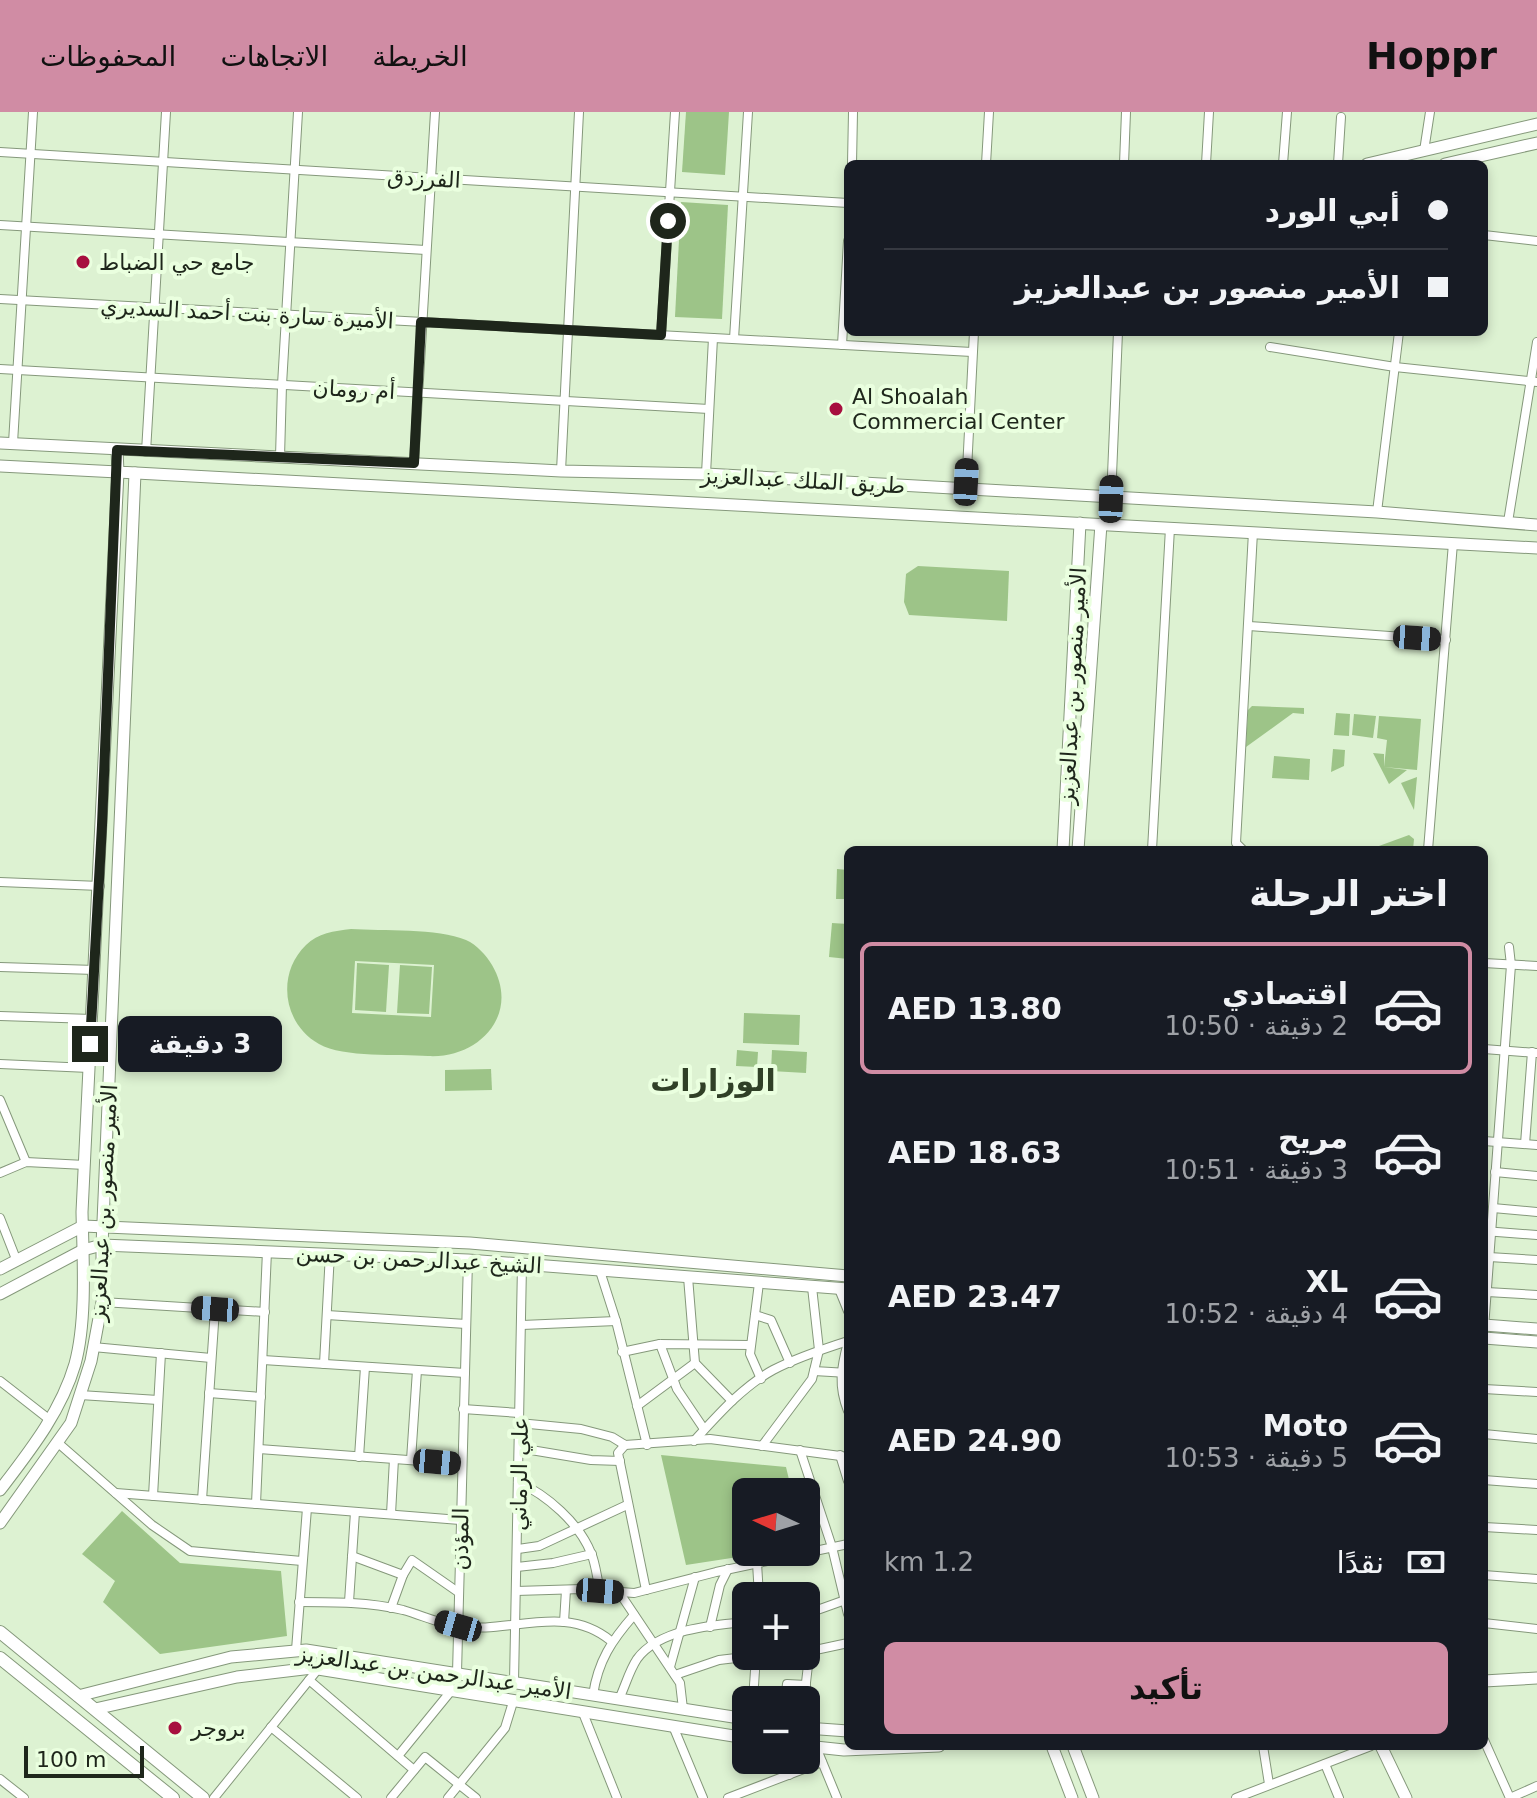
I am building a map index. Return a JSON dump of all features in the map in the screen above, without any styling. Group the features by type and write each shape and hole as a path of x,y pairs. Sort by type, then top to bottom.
{"main road":[{"path":"0,1632 203,1798"},
{"path":"0,1658 173,1798"}],"street":[{"path":"6,443 16,370 33,112"},
{"path":"146,452 166,112"},
{"path":"280,457 298,112"},
{"path":"414,463 435,112"},
{"path":"561,471 579,112"},
{"path":"661,335 675,112"},
{"path":"734,339 748,112"},
{"path":"852,160 853,112"},
{"path":"986,160 989,112"},
{"path":"1124,160 1126,112"},
{"path":"1206,160 1209,112"},
{"path":"1283,160 1287,112"},
{"path":"1424,151 1430,112"},
{"path":"1338,160 1341,117"},
{"path":"1385,160 1537,124"},
{"path":"1463,160 1537,143"},
{"name":"الفرزدق","path":"0,152 844,203"},
{"path":"0,225 426,250"},
{"path":"1488,235 1537,241"},
{"name":"الأميرة سارة بنت أحمد السديري","path":"0,299 972,352"},
{"path":"842,345 844,310"},
{"path":"966,490 974,336"},
{"path":"1111,499 1118,336"},
{"path":"1377,512 1399,336"},
{"path":"706,474 713,338"},
{"path":"1508,522 1534,381 1537,342"},
{"path":"1270,347 1395,367 1534,381"},
{"name":"أم رومان","path":"0,369 709,409"},
{"name":"طريق الملك عبدالعزيز","path":"6,443 561,471 706,474 1377,512 1537,525"},
{"path":"111,449 111,472"},
{"name":"طريق الملك عبدالعزيز","path":"0,466 1537,548"},
{"name":"الأمير منصور بن عبدالعزيز","path":"0,1490 50,1420 75,1364 84,1294 85,1165 111,632 111,472"},
{"name":"الأمير منصور بن عبدالعزيز","path":"0,1523 71,1423 93,1347 102,1302 135,473"},
{"name":"الأمير منصور بن عبدالعزيز","path":"1063,846 1080,523"},
{"name":"الأمير منصور بن عبدالعزيز","path":"1078,846 1101,524"},
{"path":"1152,846 1170,528"},
{"path":"1239,846 1236,843 1253,532"},
{"path":"1428,846 1453,543"},
{"path":"1078,568 1098,569"},
{"path":"1249,626 1446,640"},
{"path":"111,632 128,633"},
{"path":"106,732 124,734"},
{"path":"0,882 100,886"},
{"path":"1488,1274 1488,1232 1493,1208 1511,965 1509,947"},
{"path":"1488,963 1537,966"},
{"path":"0,967 95,970"},
{"path":"0,1016 92,1019"},
{"path":"1488,1049 1534,1053 1525,1144"},
{"path":"0,1064 89,1068"},
{"path":"0,1100 26,1162"},
{"path":"1488,1141 1537,1145"},
{"path":"0,1173 26,1162 85,1165"},
{"path":"1495,1172 1537,1176"},
{"path":"1493,1208 1537,1212"},
{"path":"0,1218 16,1259"},
{"name":"الشيخ عبدالرحمن بن حسن","path":"0,1269 83,1226 470,1243 844,1276"},
{"path":"1488,1232 1537,1235"},
{"path":"383,1239 383,1256"},
{"name":"الشيخ عبدالرحمن بن حسن","path":"0,1294 83,1250 102,1245 468,1260 844,1289"},
{"path":"256,1504 267,1251"},
{"path":"324,1364 330,1253"},
{"path":"1489,1257 1537,1260"},
{"name":"المؤذن","path":"457,1673 468,1260"},
{"name":"علي الرماني","path":"514,1682 522,1265"},
{"path":"600,1271 616,1321 647,1445"},
{"path":"688,1277 695,1363 732,1401"},
{"path":"759,1283 750,1354 761,1379"},
{"path":"762,1446 812,1379 819,1350 812,1287"},
{"path":"1488,1292 1537,1295"},
{"path":"102,1302 265,1312"},
{"path":"202,1500 215,1309"},
{"path":"327,1315 466,1324"},
{"path":"755,1315 771,1320 790,1363"},
{"path":"522,1325 616,1321"},
{"path":"1488,1326 1537,1329"},
{"path":"1488,1338 1537,1342"},
{"path":"693,1441 732,1401 761,1379 819,1350 844,1342"},
{"path":"622,1352 660,1344 750,1345"},
{"path":"660,1344 673,1379 704,1429"},
{"path":"93,1347 211,1358"},
{"path":"153,1496 161,1353"},
{"path":"263,1360 465,1373"},
{"path":"637,1406 695,1363"},
{"path":"359,1457 365,1367"},
{"path":"411,1460 417,1370"},
{"path":"814,1371 844,1373 841,1395 844,1402"},
{"path":"0,1381 50,1420"},
{"path":"1488,1389 1537,1392"},
{"path":"209,1393 261,1397"},
{"path":"80,1395 158,1400"},
{"path":"463,1409 519,1413"},
{"path":"519,1423 581,1429 612,1437 625,1445 710,1439 844,1456"},
{"path":"1488,1434 1537,1439"},
{"path":"57,1442 152,1525 190,1551 302,1561"},
{"path":"625,1445 618,1453 646,1590"},
{"path":"519,1448 591,1460 620,1461"},
{"path":"259,1449 462,1464"},
{"path":"800,1450 844,1574"},
{"path":"391,1514 394,1459"},
{"path":"1488,1480 1537,1484"},
{"path":"518,1482 534,1489 576,1527 592,1554 600,1591"},
{"path":"116,1493 460,1520"},
{"path":"518,1549 539,1546 627,1505"},
{"path":"296,1650 307,1508"},
{"path":"349,1602 355,1512"},
{"path":"1488,1527 1537,1530"},
{"path":"820,1550 844,1545"},
{"path":"517,1567 592,1554"},
{"path":"352,1556 403,1575"},
{"path":"391,1608 412,1560 458,1592"},
{"path":"516,1591 634,1593 742,1566"},
{"path":"710,1627 720,1585 728,1569"},
{"path":"1488,1575 1537,1579"},
{"path":"672,1671 695,1577"},
{"path":"564,1622 566,1590"},
{"path":"619,1592 680,1683 683,1709"},
{"path":"820,1609 844,1601"},
{"path":"299,1602 349,1602 391,1608 458,1626 580,1623 597,1630 611,1641"},
{"path":"593,1695 596,1678 611,1641 634,1615"},
{"path":"1488,1623 1537,1629"},
{"path":"619,1699 637,1660 653,1643 680,1634 732,1624"},
{"path":"820,1650 844,1644"},
{"name":"الأمير عبدالرحمن بن عبدالعزيز","path":"78,1696 231,1657 306,1650 732,1717"},
{"path":"672,1671 732,1659"},
{"path":"389,1681 392,1664"},
{"path":"214,1798 318,1669"},
{"name":"الأمير عبدالرحمن بن عبدالعزيز","path":"95,1709 237,1677 318,1669 732,1736"},
{"path":"787,1686 806,1685 806,1670"},
{"path":"1488,1681 1537,1678"},
{"path":"309,1680 414,1770"},
{"path":"122,1685 118,1694 123,1701 127,1701"},
{"path":"398,1756 451,1691"},
{"path":"448,1798 505,1728 513,1702"},
{"path":"583,1713 617,1798"},
{"path":"673,1726 703,1798"},
{"path":"271,1727 357,1798"},
{"path":"820,1729 844,1731"},
{"path":"820,1748 844,1750"},
{"path":"1488,1749 1510,1798 1537,1786"},
{"path":"1054,1750 1072,1798"},
{"path":"1075,1750 1093,1798"},
{"path":"1264,1750 1269,1784"},
{"path":"1236,1798 1361,1750"},
{"path":"1383,1750 1406,1798"},
{"path":"391,1798 425,1757 476,1798"},
{"path":"820,1759 837,1798"},
{"path":"728,1798 822,1762"},
{"path":"1325,1764 1338,1798"},
{"path":"0,1779 24,1798"}],"green space":[{"path":"686,112 729,112 725,175 682,172"},
{"path":"681,202 728,205 722,319 675,317"},
{"path":"918,566 1009,571 1007,621 909,615 904,602 906,574"},
{"path":"1252,706 1304,708 1304,714 1293,713 1246,747 1248,710"},
{"path":"1336,713 1350,714 1349,736 1334,735"},
{"path":"1354,714 1376,716 1373,738 1352,735"},
{"path":"1379,716 1421,719 1417,770 1384,767 1387,740 1377,738"},
{"path":"1333,749 1345,750 1344,766 1331,772"},
{"path":"1373,753 1384,754 1384,767 1407,770 1389,784"},
{"path":"1274,756 1310,759 1309,780 1272,778"},
{"path":"1417,777 1414,810 1401,783"},
{"path":"1409,835 1414,839 1413,846 1379,846"},
{"path":"837,869 844,870 844,899 836,899"},
{"path":"832,923 844,924 844,959 829,957"},
{"path":"351,929 441,934 474,945 490,961 500,983 498,1016 490,1030 464,1050 447,1055 342,1052 319,1044 307,1035 291,1012 287,984 290,970 296,957 311,941 327,933","holes":["355,961 434,965 431,1017 352,1013"]},
{"path":"357,963 389,965 386,1012 355,1010"},
{"path":"400,965 432,967 429,1014 397,1013"},
{"path":"744,1013 800,1015 799,1045 743,1043"},
{"path":"737,1050 758,1052 757,1067 736,1066"},
{"path":"772,1050 807,1052 806,1073 771,1071"},
{"path":"491,1069 492,1090 445,1091 445,1070"},
{"path":"661,1455 786,1467 789,1478 732,1478 732,1558 686,1565"},
{"path":"122,1511 180,1563 281,1571 287,1636 160,1654 103,1602 115,1581 82,1554"}],"place":[{"name":"جامع حي الضباط","path":"83,262"},
{"name":"Al Shoalah Commercial Center","path":"836,409"},
{"name":"بروجر","path":"175,1728"}],"district":[{"name":"الوزارات","path":"713,1081"}],"route":[{"path":"90,1044 117,450 414,463 421,322 661,335 668,221"}]}
